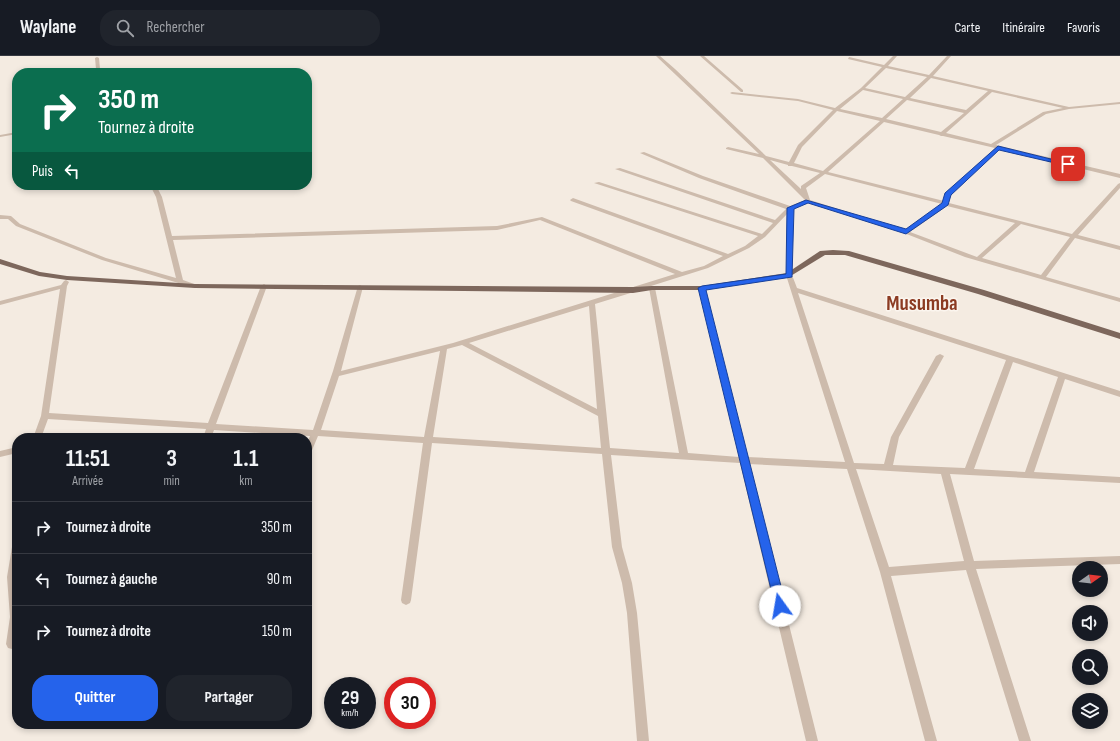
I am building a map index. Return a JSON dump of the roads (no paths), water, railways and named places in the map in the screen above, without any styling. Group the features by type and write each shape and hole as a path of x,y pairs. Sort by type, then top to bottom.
{"main road":[{"path":"0,261 17,268 66,282 195,286 633,290 652,288 702,288 789,275 823,253 833,252 846,253 981,292 1120,336"}],"street":[{"path":"92,56 99,57 98,68"},
{"path":"658,56 736,128 786,180 802,193 808,201 906,232 978,259 1120,300"},
{"path":"702,56 742,91"},
{"path":"790,164 800,146 835,110 862,89 883,66 895,56"},
{"path":"808,201 803,187 825,173 907,99 949,56"},
{"path":"849,58 1069,108"},
{"path":"862,89 967,112"},
{"path":"941,135 992,90"},
{"path":"732,93 798,100 835,110 1120,176"},
{"path":"991,146 1045,113 1069,108 1120,103"},
{"path":"0,136 12,134"},
{"path":"728,148 1120,248"},
{"path":"906,232 946,204 948,194 998,148"},
{"path":"642,153 701,177 790,208"},
{"path":"618,169 776,222"},
{"path":"597,182 763,236"},
{"path":"1042,278 1074,236 1120,185"},
{"path":"155,190 170,238 180,282"},
{"path":"573,200 728,256"},
{"path":"335,375 462,342 706,267 763,236 790,208 808,201"},
{"path":"790,208 789,275 885,572 931,741"},
{"path":"0,217 9,217 18,225 104,259 195,286"},
{"path":"170,238 476,229 519,224 540,218 680,274"},
{"path":"978,259 1019,222"},
{"path":"0,304 66,282 45,416 39,433"},
{"path":"209,433 264,286"},
{"path":"312,442 335,375 360,287"},
{"path":"652,288 684,456"},
{"path":"702,288 812,741"},
{"path":"795,290 1120,394"},
{"path":"592,303 602,415 617,547 628,583 632,613 643,741"},
{"path":"462,342 602,415"},
{"path":"406,600 428,440 444,347"},
{"path":"888,467 895,437 940,356"},
{"path":"969,471 1010,359"},
{"path":"1029,474 1062,376"},
{"path":"45,416 743,460 850,464 1120,480"},
{"path":"0,454 12,451"},
{"path":"944,470 970,565 1025,741"},
{"path":"885,572 970,565 1120,560"}],"district":[{"name":"Musumba","path":"922,303"}]}
